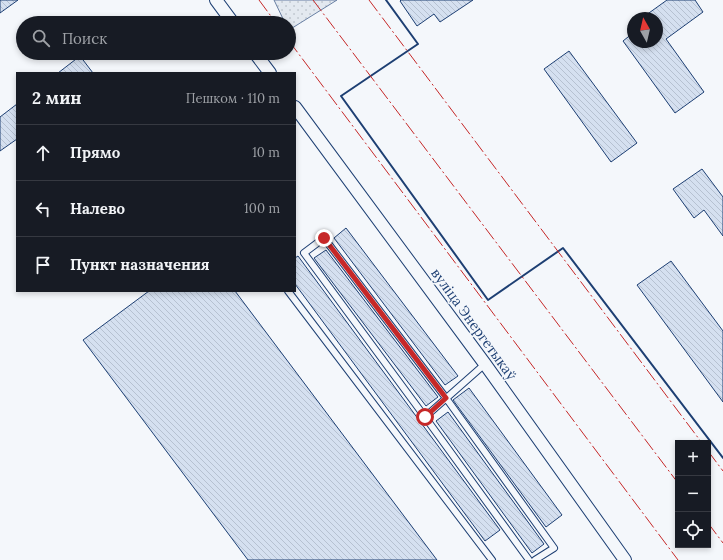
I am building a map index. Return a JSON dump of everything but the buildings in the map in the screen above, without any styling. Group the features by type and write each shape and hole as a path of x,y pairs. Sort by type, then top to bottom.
{"street":[{"path":"216,0 228,16"},
{"path":"260,60 269,72"},
{"name":"вуліца Энергетыкаў","path":"296,108 485,364 625,560"}],"lane":[{"path":"529,560 304,253 324,238 446,398 554,548 535,560"},
{"path":"289,292 492,560"},
{"path":"425,417 485,364"}],"shaded area":[{"path":"274,0 337,0 296,26 296,16 282,16"}],"wall":[{"path":"386,0 418,44 341,96 488,300 563,248 723,458"}],"power":[{"path":"259,0 271,16"},
{"path":"313,0 675,479"},
{"path":"369,0 700,440"},
{"path":"296,50 678,560"},
{"path":"711,455 723,471"},
{"path":"711,527 723,543"}],"route":[{"path":"324,238 446,398 425,417"}]}
